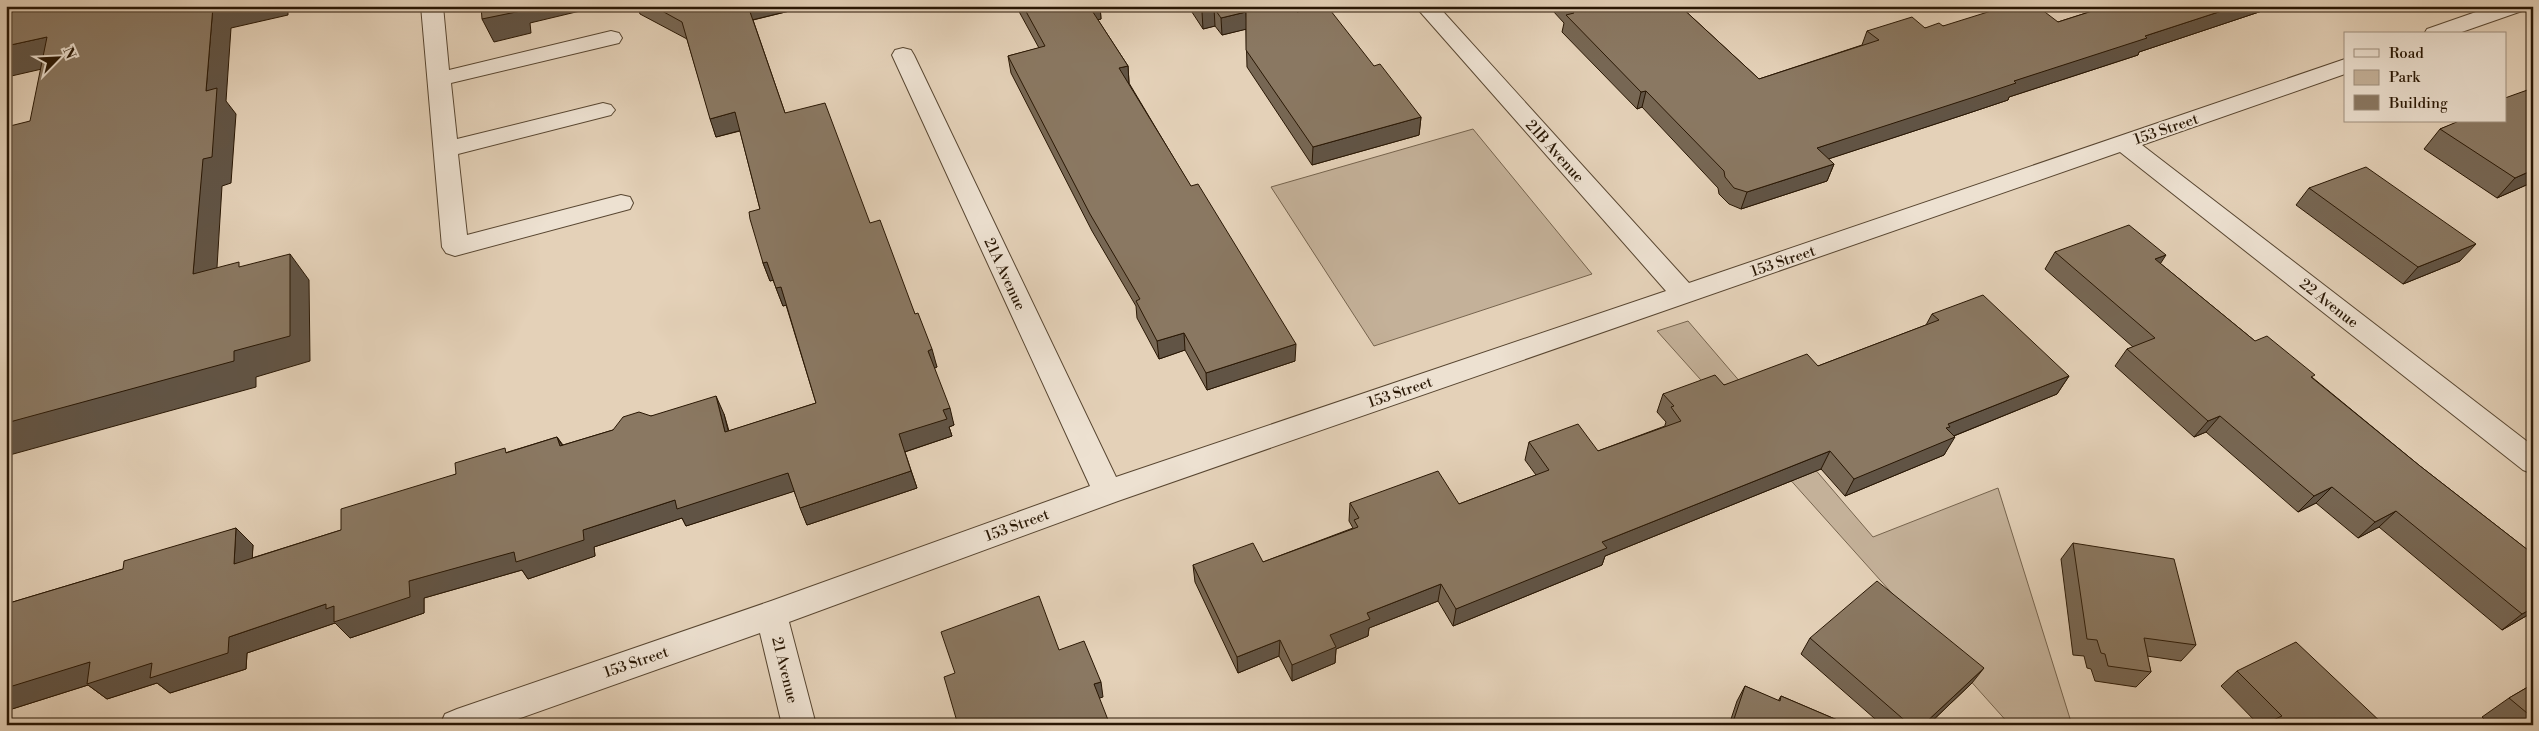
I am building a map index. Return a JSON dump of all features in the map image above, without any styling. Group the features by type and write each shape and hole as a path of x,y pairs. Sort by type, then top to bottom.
{"street":[{"path":"432,6 455,247 621,202"},
{"name":"21B Avenue","path":"1426,6 1684,295"},
{"path":"2442,32 2514,6"},
{"path":"439,79 611,38"},
{"name":"21A Avenue","path":"903,55 1108,492"},
{"name":"153 Street","path":"457,725 771,615 1108,492 2344,66"},
{"path":"445,150 603,110"},
{"name":"22 Avenue","path":"2124,143 2533,462"},
{"name":"21 Avenue","path":"771,615 798,725"}],"green space":[{"path":"1473,129 1592,274 1374,346 1271,187"},
{"path":"1688,321 1873,537 1998,488 2072,725 2010,725 1657,331"}],"building":[{"path":"6,6 213,6 206,91 217,88 212,157 203,159 193,274 239,262 239,267 290,254 290,336 234,351 234,361 6,423 6,232 10,215 6,216 6,127 30,121 47,37 6,46"},
{"path":"481,6 520,6 521,11 482,19"},
{"path":"653,6 748,6 785,113 825,103 870,223 880,220 915,314 918,313 932,349 928,351 950,408 943,410 947,419 899,434 911,471 800,508 788,473 677,509 675,500 583,530 584,540 516,562 514,552 409,581 410,597 334,622 334,606 326,609 326,604 229,637 228,653 150,678 152,663 87,684 90,662 6,688 6,604 123,569 124,561 236,528 234,564 341,530 341,509 456,474 455,463 505,448 506,453 557,437 560,446 613,430 623,417 639,412 651,416 716,396 725,432 816,403 781,287 776,288 767,262 763,263 750,219 749,212 760,209 735,112 710,119 682,22"},
{"path":"1023,6 1089,6 1128,66 1119,68 1191,186 1198,184 1296,344 1206,373 1184,333 1157,341 1136,301 1140,299 1090,214 1008,56 1045,46"},
{"path":"1199,6 1293,6 1297,12 1327,6 1374,66 1380,64 1421,117 1313,147 1246,50 1246,12 1221,18 1214,8 1202,12"},
{"path":"1568,6 1680,6 1759,79 1879,40 1867,31 1912,17 1925,28 1939,23 1943,26 2007,6 2037,6 2058,22 2108,6 2237,6 2145,36 2147,38 2014,81 2016,83 1817,148 1834,164 1747,192 1734,188 1725,177 1724,171 1646,91 1641,92 1566,15 1574,13"},
{"path":"2533,88 2533,170 2515,178 2440,129 2457,122 2506,122 2506,98"},
{"path":"2366,167 2476,244 2418,267 2309,188"},
{"path":"2129,225 2166,255 2155,259 2255,341 2267,336 2315,375 2311,377 2420,466 2533,554 2533,608 2522,614 2396,511 2375,522 2332,487 2314,496 2220,416 2208,421 2127,349 2155,338 2055,252"},
{"path":"1983,295 2069,376 1948,424 1950,427 1946,428 1955,437 1854,479 1830,451 1602,542 1607,548 1456,609 1441,584 1367,613 1370,619 1330,635 1336,647 1292,665 1280,640 1237,657 1193,565 1253,543 1263,562 1358,527 1354,520 1359,518 1350,503 1438,471 1459,504 1549,470 1529,442 1578,424 1598,451 1681,421 1671,407 1674,406 1663,394 1715,375 1724,385 1807,354 1818,366 1939,320 1932,314"},
{"path":"2073,543 2174,559 2196,645 2144,638 2151,672 2108,666 2105,654 2101,653 2097,640 2087,639"},
{"path":"1877,581 1984,668 1923,725 1910,725 1810,638"},
{"path":"1039,596 1059,650 1084,641 1101,682 1094,684 1110,725 958,725 944,677 955,673 941,632"},
{"path":"2296,642 2384,725 2275,725 2271,721 2282,716 2237,671"},
{"path":"2533,684 2533,718 2509,698"},
{"path":"1745,686 1780,701 1781,696 1849,725 1732,725"}]}
